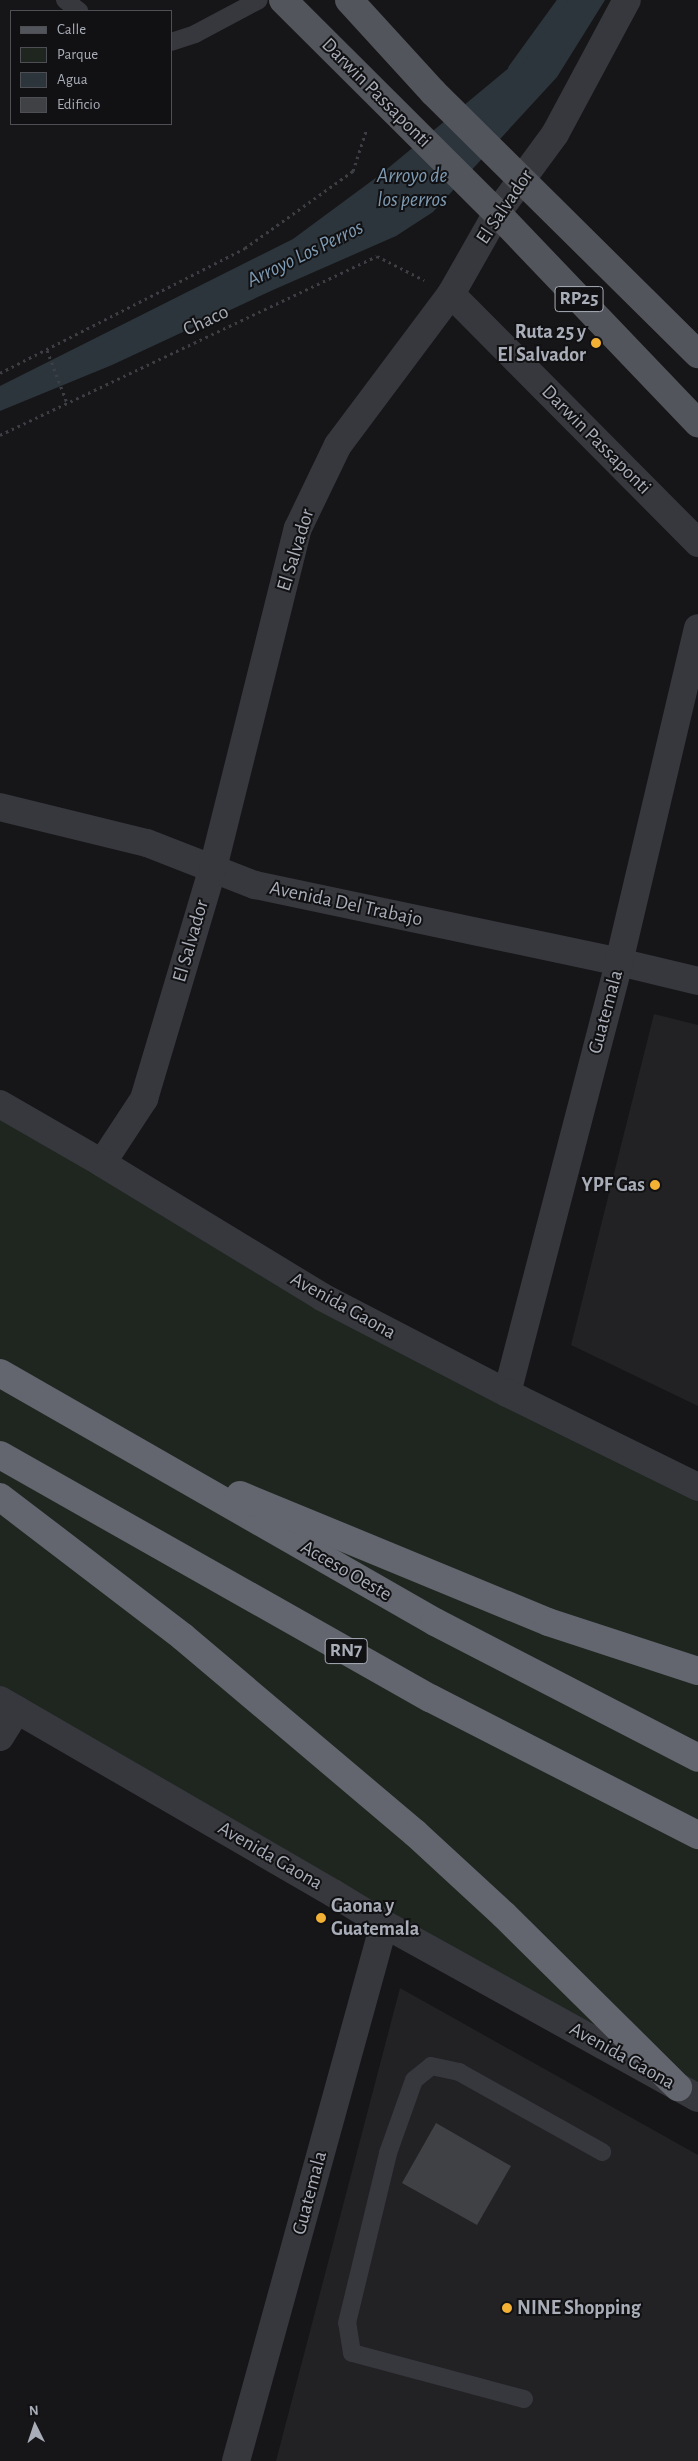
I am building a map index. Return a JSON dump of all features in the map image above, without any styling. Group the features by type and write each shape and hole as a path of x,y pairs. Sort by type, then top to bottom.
{"highway":[{"name":"Acceso Oeste","path":"0,1373 435,1622 698,1758"},
{"path":"130,1449 548,1622 698,1671"},
{"name":"RN7","path":"0,1455 430,1698 698,1835"},
{"path":"0,1497 183,1637 414,1833 504,1915 688,2092"}],"main road":[{"name":"Darwin Passaponti","path":"283,0 459,175 698,423"},
{"name":"Darwin Passaponti","path":"349,0 433,92 489,145 698,354"}],"street":[{"name":"El Salvador","path":"102,1163 144,1099 213,868 298,528 338,446 451,294 496,213 555,134 627,0"},
{"name":"Darwin Passaponti","path":"451,294 698,543"},
{"name":"Guatemala","path":"507,1393 619,962 698,628"},
{"name":"Avenida Del Trabajo","path":"0,807 147,843 255,885 619,962 698,981"},
{"name":"Avenida Gaona","path":"0,1104 102,1163 322,1296 507,1393 698,1487"},
{"name":"Avenida Gaona","path":"8,1705 333,1892 384,1924 688,2092"},
{"path":"0,1737 8,1705"},
{"name":"Guatemala","path":"236,2461 384,1924"}],"lane":[{"path":"65,0 78,10"},
{"path":"172,42 195,34 259,0"},
{"path":"524,2399 352,2353 347,2323 388,2153 414,2080 431,2066 459,2072 602,2152"}],"path":[{"path":"0,372 47,350 245,248 353,171 366,130 380,98"},
{"name":"Chaco","path":"0,435 377,256 451,294"},
{"path":"47,350 67,404"}],"shaded area":[{"name":"YPF Gas","path":"654,1014 698,1025 698,1406 571,1345"},
{"name":"NINE Shopping","path":"400,1988 698,2155 698,2461 276,2461"}],"green space":[{"path":"0,1104 102,1163 698,1487 698,2098 0,1700"}],"water":[{"name":"Arroyo de los perros","path":"563,0 605,0 557,77 433,212 396,236 273,290 112,365 0,411 0,386 293,239 381,174 521,58"}],"building":[{"path":"436,2123 511,2166 477,2225 402,2183"}],"waterway":[{"name":"Arroyo Los Perros","path":"513,69 563,0"}],"place":[{"name":"Ruta 25 y El Salvador","path":"596,343"},
{"name":"YPF Gas","path":"655,1185"},
{"name":"Gaona y Guatemala","path":"321,1918"},
{"name":"NINE Shopping","path":"507,2308"}]}
